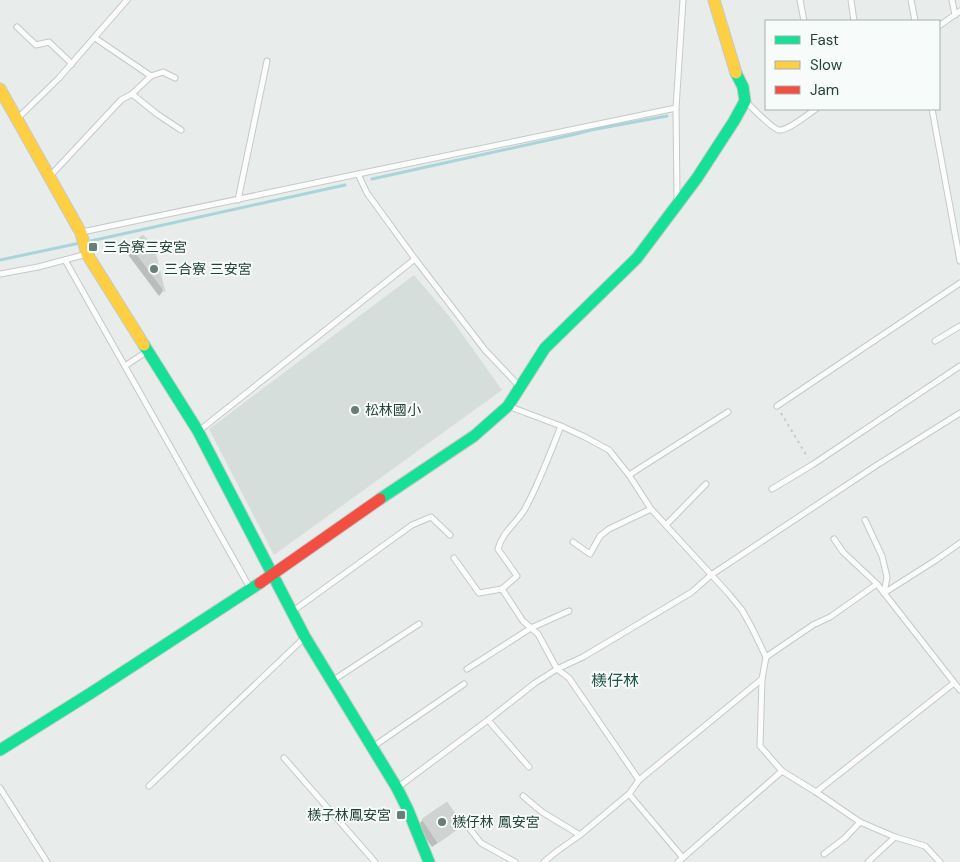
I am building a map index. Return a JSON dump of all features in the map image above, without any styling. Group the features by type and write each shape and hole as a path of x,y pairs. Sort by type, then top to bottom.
{"street":[{"path":"0,750 251,589 474,436 508,406 545,348 630,266 697,178 734,121 744,100 743,87 737,76 714,0"},
{"path":"0,89 81,232 87,254 149,350 198,431 305,637 397,788 429,862"}],"lane":[{"path":"17,119 60,78 127,0"},
{"path":"676,206 676,108 683,0"},
{"path":"800,0 804,20"},
{"path":"850,0 854,20"},
{"path":"911,0 915,20"},
{"path":"940,25 958,13 952,0"},
{"path":"17,27 36,45 49,42 72,64"},
{"path":"95,38 151,76"},
{"path":"238,200 267,61"},
{"path":"50,176 121,100 132,94 151,76 163,72 175,78"},
{"path":"132,94 181,130"},
{"path":"744,100 772,127 778,130 786,129 814,110"},
{"path":"81,232 676,108"},
{"path":"932,110 960,260"},
{"path":"358,174 367,194 415,259 486,350 520,387"},
{"path":"0,274 87,254"},
{"path":"198,431 415,259"},
{"path":"65,260 251,589"},
{"path":"777,406 960,283"},
{"path":"935,342 960,326"},
{"path":"124,366 149,350"},
{"path":"772,489 812,465 960,366"},
{"path":"508,406 561,426 586,437 608,450 651,509 742,610 766,656 762,679 760,746 782,771 860,822 895,837 925,846 938,860 932,862"},
{"path":"628,476 728,412"},
{"path":"397,788 535,683 583,657 692,592 711,575 877,465 960,413"},
{"path":"454,558 478,593 502,589 517,576 498,549 500,541 525,509 561,426"},
{"path":"666,525 706,484"},
{"path":"573,542 590,554 604,532 651,509"},
{"path":"292,611 412,525 431,517 450,535"},
{"path":"865,520 882,556 888,577 884,593"},
{"path":"834,538 843,552 877,584 960,690"},
{"path":"884,593 960,543"},
{"path":"766,656 813,625 830,617 877,584"},
{"path":"502,589 523,620 538,634 557,670 569,678 639,780"},
{"path":"467,669 531,628 569,611"},
{"path":"331,682 419,624"},
{"path":"149,786 305,637"},
{"path":"544,862 629,794 639,780 762,679"},
{"path":"816,792 954,683"},
{"path":"372,747 464,684"},
{"path":"488,720 528,767"},
{"path":"284,758 375,862"},
{"path":"678,862 782,771"},
{"path":"0,788 47,862"},
{"path":"629,794 683,858"},
{"path":"523,796 542,812 580,834"},
{"path":"472,822 469,828 481,842 515,862"},
{"path":"824,854 845,838 860,822"},
{"path":"868,862 895,837"}],"path":[{"path":"777,406 812,465"}],"shaded area":[{"name":"松林國小","path":"414,275 450,317 502,390 274,555 209,429"}],"building":[{"name":"三合寮 三安宮","path":"143,235 154,247 165,292 130,245"},
{"name":"檨仔林 鳳安宮","path":"447,802 463,825 438,843 422,819"}],"waterway":[{"path":"372,179 591,130 667,116"},
{"path":"86,242 345,185"},
{"path":"0,260 80,243"}],"traffic: fast":[{"path":"380,499 474,436 508,406 545,348 637,258 697,178 745,101 743,87 736,73"},
{"path":"144,345 198,431 305,637 397,788 429,862"},
{"path":"0,750 260,583"}],"traffic: slow":[{"path":"714,0 736,73"},
{"path":"0,89 81,233 87,254 144,345"}],"traffic: jam":[{"path":"260,583 380,499"}],"place":[{"name":"三合寮三安宮","path":"93,247"},
{"name":"三合寮 三安宮","path":"154,269"},
{"name":"松林國小","path":"355,410"},
{"name":"檨子林鳳安宮","path":"401,815"},
{"name":"檨仔林 鳳安宮","path":"442,822"}],"district":[{"name":"檨仔林","path":"615,680"}]}
